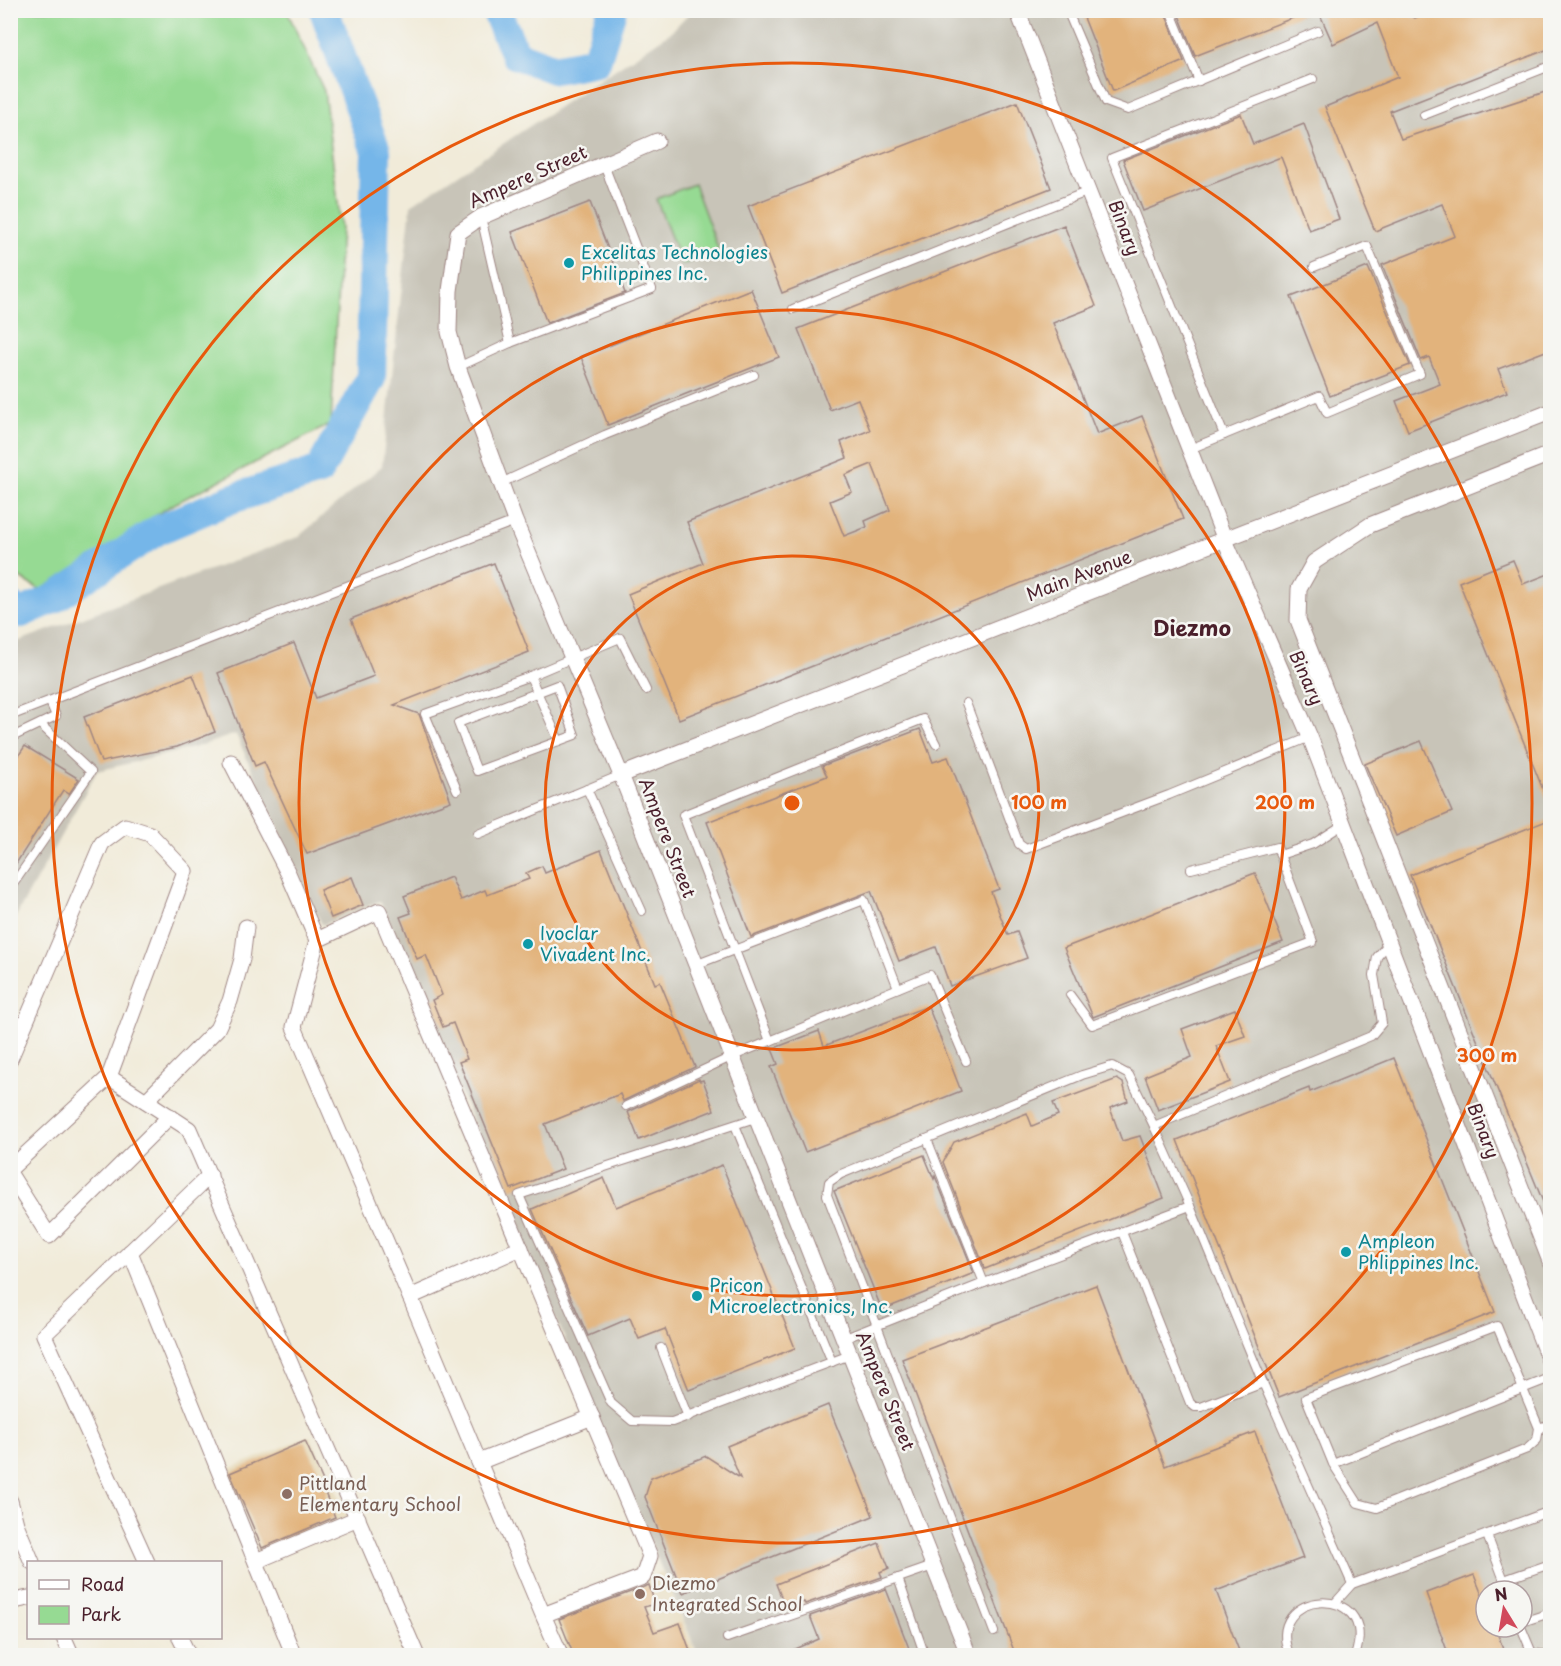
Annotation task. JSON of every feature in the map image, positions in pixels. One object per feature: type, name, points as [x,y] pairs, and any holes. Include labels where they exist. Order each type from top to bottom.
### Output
[{"type":"street","name":"Binary","points":[[1017,10],[1225,540],[1310,737],[1551,1364]]},
{"type":"street","name":"Ampere Street","points":[[657,141],[481,217],[458,233],[450,291],[449,332],[458,367],[515,521],[621,775],[969,1656]]},
{"type":"street","name":"Main Avenue","points":[[621,775],[1551,412]]},
{"type":"street","points":[[1551,454],[1370,525],[1360,531],[1314,562],[1299,589],[1298,620],[1551,1261]]},
{"type":"street","points":[[231,762],[288,873],[317,940],[294,1027],[561,1656]]},
{"type":"street","points":[[10,1059],[102,843],[125,826],[150,834],[185,871],[109,1077],[10,1169]]},
{"type":"street","points":[[317,940],[379,911],[650,1556],[643,1577],[543,1615]]},
{"type":"street","points":[[146,1101],[217,1029],[230,1001],[242,959],[246,927]]},
{"type":"street","points":[[109,1077],[189,1129],[417,1656]]},
{"type":"street","points":[[10,1174],[49,1236],[170,1116]]},
{"type":"street","points":[[146,1561],[44,1335],[210,1175]]},
{"type":"street","points":[[410,1296],[521,1248]]},
{"type":"street","points":[[130,1251],[294,1656]]},
{"type":"street","points":[[479,1462],[592,1417]]},
{"type":"street","points":[[10,1501],[13,1524],[31,1561]]},
{"type":"street","points":[[256,1561],[358,1518]]},
{"type":"street","points":[[10,1602],[27,1598]]},
{"type":"street","points":[[64,1639],[72,1656]]},
{"type":"street","points":[[180,1639],[189,1656]]},
{"type":"lane","points":[[1067,10],[1106,102],[1128,110],[1318,31]]},
{"type":"lane","points":[[1170,10],[1199,81]]},
{"type":"lane","points":[[1424,115],[1551,66]]},
{"type":"lane","points":[[1224,435],[1112,158],[1313,79]]},
{"type":"lane","points":[[458,367],[510,343],[652,289],[604,165]]},
{"type":"lane","points":[[793,309],[1089,191]]},
{"type":"lane","points":[[481,217],[510,343]]},
{"type":"lane","points":[[1190,449],[1319,396],[1327,413],[1420,374],[1367,246],[1314,267]]},
{"type":"lane","points":[[501,483],[605,435],[754,375]]},
{"type":"lane","points":[[10,716],[515,521]]},
{"type":"lane","points":[[457,790],[425,714],[530,676],[620,638],[646,690]]},
{"type":"lane","points":[[530,676],[559,741]]},
{"type":"lane","points":[[557,685],[575,735],[477,771],[458,723],[538,692],[557,685]]},
{"type":"lane","points":[[10,738],[56,716],[50,702]]},
{"type":"lane","points":[[966,703],[1019,844],[1026,849],[1169,795],[1310,737]]},
{"type":"lane","points":[[770,1041],[683,815],[923,718],[936,744]]},
{"type":"lane","points":[[10,881],[14,883],[91,772],[40,724]]},
{"type":"lane","points":[[478,834],[621,775]]},
{"type":"lane","points":[[587,789],[642,911]]},
{"type":"lane","points":[[1280,855],[1313,844],[1344,824]]},
{"type":"lane","points":[[1070,995],[1092,1025],[1313,942],[1277,847],[1191,869]]},
{"type":"lane","points":[[695,965],[864,900],[898,988]]},
{"type":"lane","points":[[1154,1126],[1371,1036],[1382,1023],[1374,975],[1377,957],[1389,942]]},
{"type":"lane","points":[[626,1106],[731,1057],[930,975],[966,1061]]},
{"type":"lane","points":[[994,1632],[827,1195],[829,1182],[841,1174],[927,1138],[1082,1075],[1112,1066],[1129,1075],[1154,1126],[1190,1206],[1263,1383],[1352,1584]]},
{"type":"lane","points":[[755,1118],[519,1195],[611,1403],[632,1421],[672,1422],[850,1355]]},
{"type":"lane","points":[[735,1125],[832,1362]]},
{"type":"lane","points":[[927,1138],[984,1283]]},
{"type":"lane","points":[[843,1339],[984,1283],[1190,1206]]},
{"type":"lane","points":[[1122,1232],[1190,1403],[1195,1407],[1201,1407],[1263,1383]]},
{"type":"lane","points":[[1497,1326],[1539,1428],[1537,1440],[1527,1449],[1377,1508],[1358,1503],[1333,1464],[1306,1398],[1497,1326]]},
{"type":"lane","points":[[660,1348],[688,1417]]},
{"type":"lane","points":[[1333,1464],[1551,1378]]},
{"type":"lane","points":[[1539,1428],[1551,1424]]},
{"type":"lane","points":[[1335,1603],[1352,1584],[1551,1511]]},
{"type":"lane","points":[[1487,1535],[1504,1579]]},
{"type":"lane","points":[[1507,1579],[1551,1564]]},
{"type":"lane","points":[[728,1638],[933,1566]]},
{"type":"lane","points":[[898,1578],[925,1656]]},
{"type":"lane","points":[[1290,1656],[1285,1636],[1287,1625],[1302,1607],[1323,1601],[1335,1603],[1346,1609],[1354,1619],[1359,1631],[1359,1644],[1355,1656]]},
{"type":"lane","points":[[1534,1618],[1551,1613]]},
{"type":"lane","points":[[1525,1639],[1531,1654],[1551,1655]]},
{"type":"shaded area","points":[[691,11],[1550,11],[1550,1655],[698,1655],[380,901],[322,925],[236,734],[196,747],[97,771],[11,925],[11,644],[298,537],[382,466],[411,205],[670,33]]},
{"type":"shaded area","name":"Pittland Elementary School","points":[[310,1436],[349,1517],[259,1555],[227,1470]]},
{"type":"shaded area","name":"Diezmo Integrated School","points":[[662,1572],[697,1655],[571,1655],[554,1617]]},
{"type":"green space","points":[[11,10],[287,11],[324,91],[341,227],[331,424],[172,505],[41,590],[11,573]]},
{"type":"green space","points":[[694,184],[719,251],[682,265],[656,199]]},
{"type":"building","points":[[1081,10],[1164,10],[1184,61],[1113,91]]},
{"type":"building","points":[[1177,10],[1307,10],[1308,12],[1195,56]]},
{"type":"building","points":[[1318,10],[1410,10],[1411,16],[1415,18],[1420,16],[1424,10],[1551,10],[1551,48],[1390,111],[1401,139],[1551,90],[1551,349],[1498,369],[1507,392],[1408,431],[1396,401],[1440,384],[1429,357],[1421,360],[1382,265],[1455,236],[1442,204],[1375,231],[1325,107],[1398,77],[1377,23],[1333,44]]},
{"type":"building","points":[[1017,102],[1051,188],[782,293],[748,206]]},
{"type":"building","points":[[1241,114],[1253,144],[1304,124],[1339,219],[1309,230],[1281,157],[1143,211],[1123,160]]},
{"type":"building","name":"Excelitas Technologies Philippines Inc.","points":[[590,202],[625,293],[547,323],[512,232]]},
{"type":"building","points":[[1064,225],[1096,306],[1053,323],[1097,434],[1142,416],[1183,519],[679,719],[628,594],[703,563],[687,522],[847,458],[841,442],[870,430],[858,399],[830,410],[798,329]],"holes":[[[872,464],[890,510],[865,521],[867,527],[844,536],[830,501],[852,492],[845,475]]]},
{"type":"building","points":[[1368,267],[1410,365],[1330,396],[1291,297]]},
{"type":"building","points":[[751,289],[779,357],[608,425],[581,357]]},
{"type":"building","points":[[1513,560],[1523,584],[1551,573],[1550,807],[1459,582]]},
{"type":"building","points":[[494,563],[529,652],[394,705],[419,714],[451,801],[307,854],[264,762],[255,766],[218,673],[294,643],[316,698],[374,676],[351,619]]},
{"type":"building","points":[[193,675],[215,732],[177,747],[101,762],[84,717]]},
{"type":"building","points":[[920,729],[933,762],[948,757],[999,889],[991,892],[1008,935],[1017,932],[1027,958],[950,986],[936,947],[899,961],[871,891],[751,937],[707,822],[827,776],[822,766]]},
{"type":"building","points":[[1421,741],[1452,812],[1396,836],[1365,764]]},
{"type":"building","points":[[25,746],[79,779],[69,794],[63,790],[10,873],[10,768]]},
{"type":"building","points":[[1551,819],[1551,1219],[1550,1219],[1410,875]]},
{"type":"building","points":[[601,850],[655,984],[660,982],[695,1067],[623,1101],[620,1094],[545,1124],[563,1169],[511,1189],[459,1062],[467,1059],[453,1023],[443,1027],[432,1000],[442,995],[426,955],[417,959],[400,917],[411,913],[404,896],[451,877],[461,900],[485,890],[487,895],[529,879],[526,873],[542,866],[545,873]]},
{"type":"building","points":[[1255,873],[1283,942],[1093,1017],[1064,948]]},
{"type":"building","points":[[352,877],[363,905],[331,918],[320,890]]},
{"type":"building","points":[[928,1006],[961,1091],[805,1152],[771,1067],[778,1064],[772,1049],[819,1031],[824,1046]]},
{"type":"building","points":[[1235,1009],[1245,1036],[1216,1046],[1230,1082],[1158,1110],[1145,1076],[1192,1057],[1182,1029]]},
{"type":"building","name":"Ampleon Phlippines Inc.","points":[[1394,1058],[1495,1312],[1279,1397],[1177,1140],[1309,1088],[1310,1092]]},
{"type":"building","points":[[699,1079],[703,1080],[714,1110],[639,1140],[628,1112]]},
{"type":"building","points":[[1117,1079],[1123,1083],[1128,1101],[1110,1108],[1122,1141],[1140,1136],[1164,1198],[985,1269],[943,1162],[954,1142],[1027,1113],[1032,1126],[1058,1115],[1053,1103]]},
{"type":"building","points":[[924,1155],[934,1179],[935,1176],[974,1273],[882,1310],[834,1191]]},
{"type":"building","name":"Pricon Microelectronics, Inc.","points":[[722,1165],[795,1348],[689,1390],[665,1329],[639,1339],[630,1318],[588,1336],[532,1209],[604,1178],[616,1207]]},
{"type":"building","points":[[1096,1285],[1165,1466],[1255,1432],[1303,1558],[1216,1591],[1241,1656],[1016,1656],[902,1359]]},
{"type":"building","points":[[828,1405],[873,1516],[683,1593],[645,1497],[651,1478],[706,1456],[740,1478],[727,1446]]},
{"type":"building","name":"Pittland Elementary School","points":[[305,1441],[328,1492],[325,1493],[335,1517],[262,1548],[230,1473]]},
{"type":"building","points":[[879,1543],[889,1568],[880,1572],[882,1577],[786,1609],[776,1584]]},
{"type":"building","points":[[1474,1575],[1474,1639],[1500,1639],[1504,1651],[1498,1656],[1449,1656],[1426,1593]]},
{"type":"building","name":"Diezmo Integrated School","points":[[649,1585],[655,1604],[644,1607],[654,1632],[680,1623],[692,1656],[574,1656],[559,1619]]},
{"type":"building","points":[[886,1589],[912,1656],[779,1656],[819,1639],[810,1616]]},
{"type":"waterway","points":[[10,606],[21,613],[53,599],[158,530],[231,499],[319,471],[371,378],[376,151],[324,10]]},
{"type":"waterway","points":[[496,10],[515,54],[554,69],[596,61],[612,10]]},
{"type":"place","name":"Excelitas Technologies Philippines Inc.","points":[[569,263]]},
{"type":"place","name":"Ivoclar Vivadent Inc.","points":[[528,944]]},
{"type":"place","name":"Ampleon Phlippines Inc.","points":[[1346,1252]]},
{"type":"place","name":"Pricon Microelectronics, Inc.","points":[[697,1296]]},
{"type":"place","name":"Pittland Elementary School","points":[[287,1494]]},
{"type":"place","name":"Diezmo Integrated School","points":[[640,1594]]},
{"type":"district","name":"Diezmo","points":[[1192,629]]}]
